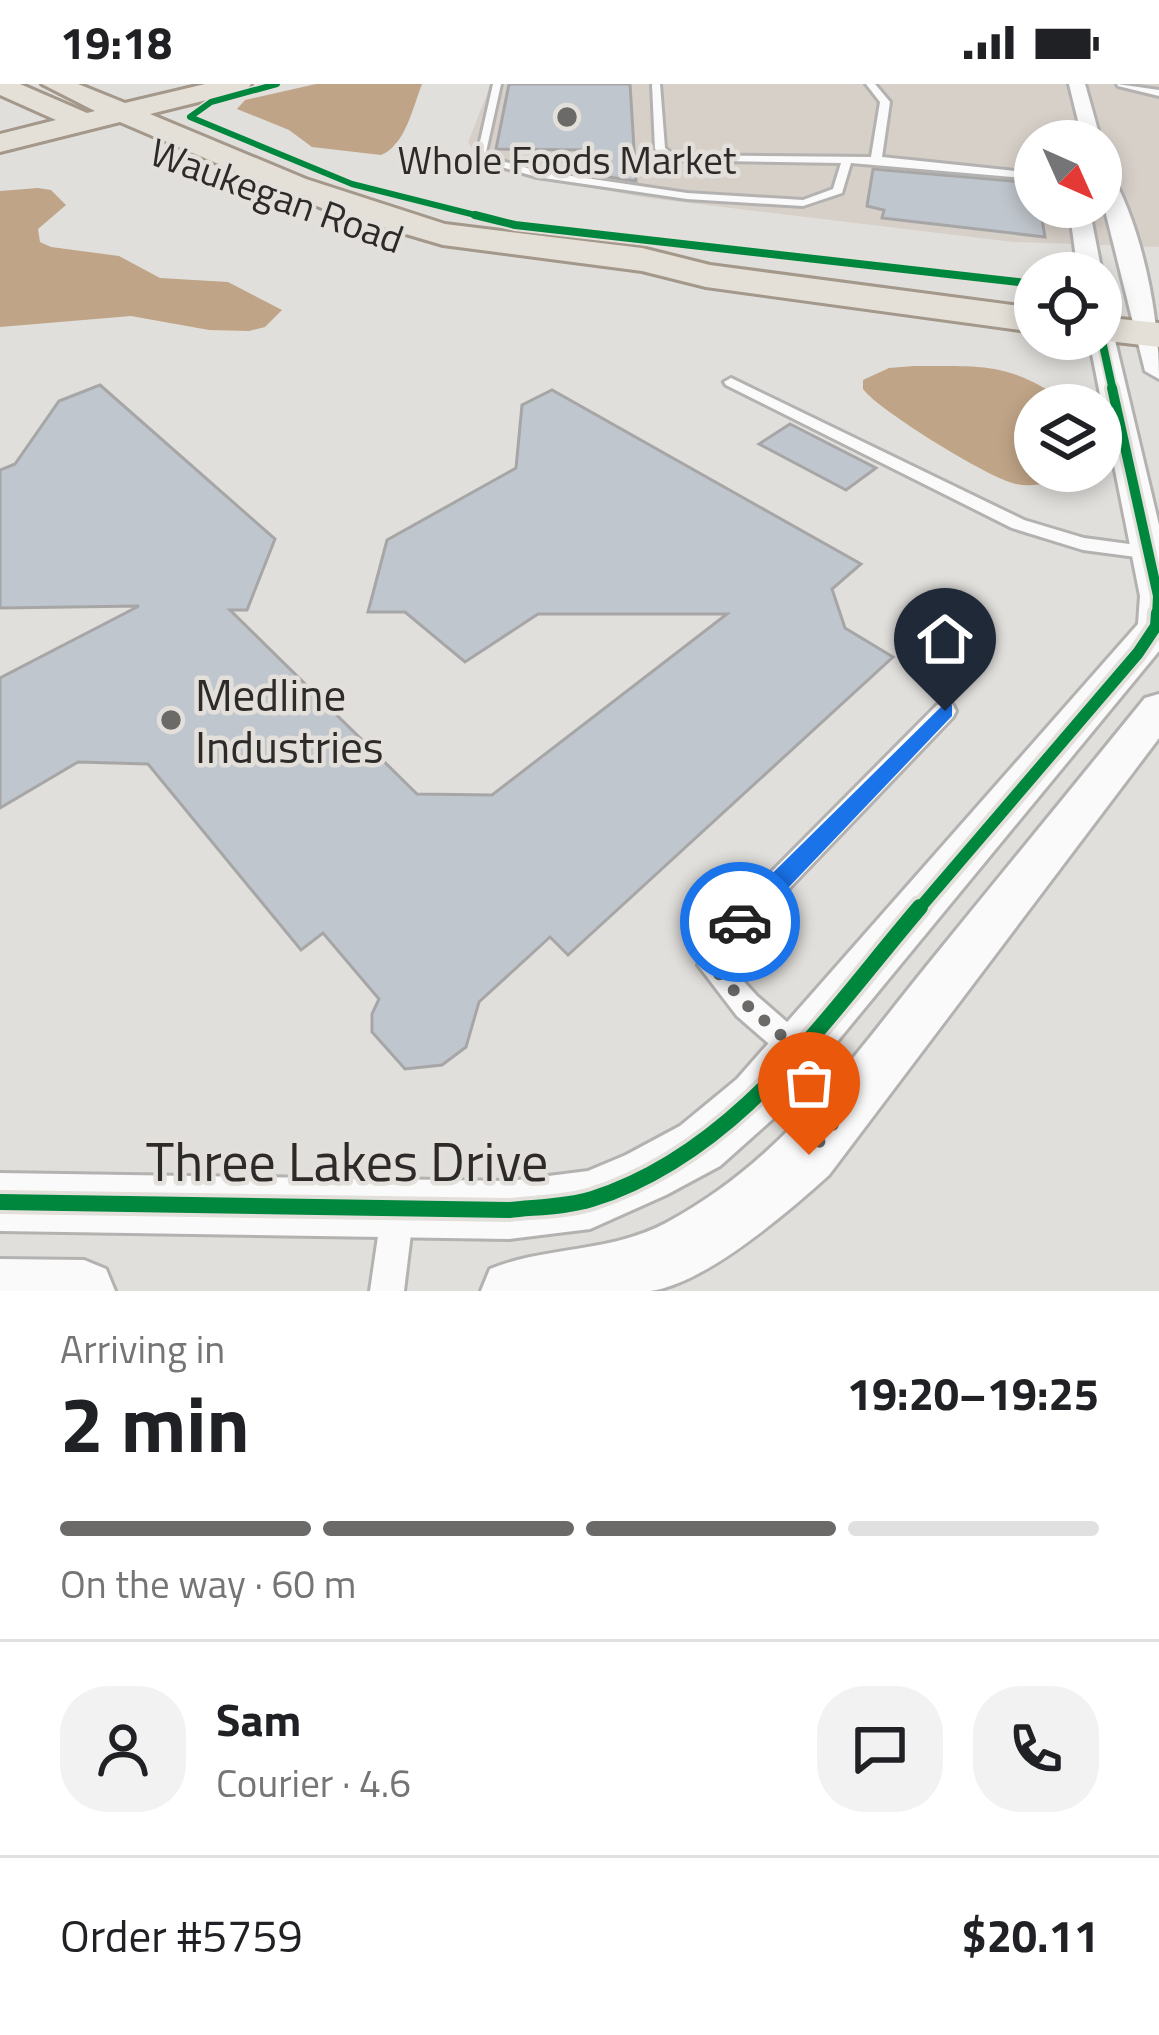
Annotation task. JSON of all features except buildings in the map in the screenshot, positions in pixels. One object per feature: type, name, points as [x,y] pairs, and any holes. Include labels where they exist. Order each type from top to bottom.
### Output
[{"type":"main road","name":"Waukegan Road","points":[[55,84],[95,113]]},
{"type":"main road","points":[[0,143],[191,84]]},
{"type":"main road","points":[[0,130],[238,84]]},
{"type":"main road","name":"Waukegan Road","points":[[0,85],[95,113],[360,232],[466,257],[657,282],[706,276],[1014,317]]},
{"type":"main road","points":[[1122,338],[1156,347]]},
{"type":"street","points":[[1077,84],[1086,120]]},
{"type":"street","points":[[1118,228],[1156,347]]},
{"type":"street","name":"Three Lakes Drive","points":[[0,1202],[509,1210],[590,1200],[700,1146],[756,1098],[1138,653],[1156,626],[1154,553],[1107,360]]},
{"type":"street","points":[[512,1291],[597,1279],[710,1233],[759,1200],[809,1155],[1159,709]]},
{"type":"street","points":[[0,1289],[84,1291]]},
{"type":"lane","points":[[497,84],[481,153],[518,169],[680,194],[806,203],[838,191],[847,159]]},
{"type":"lane","points":[[656,84],[660,148],[665,156],[876,160],[1014,174]]},
{"type":"lane","points":[[870,84],[885,102],[876,160]]},
{"type":"lane","points":[[1121,84],[1159,93]]},
{"type":"lane","points":[[730,382],[1018,524],[1083,544],[1154,553]]},
{"type":"lane","points":[[853,1099],[711,965],[723,940],[945,711]]},
{"type":"lane","points":[[387,1291],[398,1208]]},
{"type":"shaded area","points":[[316,84],[422,84],[402,135],[381,155],[312,147],[289,130],[237,109],[245,100]]},
{"type":"shaded area","points":[[491,84],[1159,84],[1159,247],[1013,242],[648,198],[484,168],[468,142]]},
{"type":"shaded area","points":[[51,190],[66,205],[38,229],[40,242],[119,256],[160,278],[228,282],[282,310],[265,327],[249,331],[209,330],[131,316],[0,327],[0,191]]},
{"type":"shaded area","points":[[889,368],[997,369],[1035,384],[1014,384],[1014,483],[960,457],[873,399],[863,389],[863,380]]},
{"type":"cycle path","points":[[277,84],[211,102],[190,117],[352,184],[515,225],[1014,282]]},
{"type":"cycle path","points":[[0,1202],[509,1210],[590,1200],[700,1146],[756,1098],[1138,653],[1156,626],[1158,596],[1106,360]]},
{"type":"way so far","points":[[740,922],[723,940],[711,965],[748,1006],[853,1099],[809,1155]]},
{"type":"place","name":"Whole Foods Market","points":[[567,117]]},
{"type":"place","name":"Medline Industries","points":[[171,720]]},
{"type":"route","points":[[740,922],[945,711]]}]
